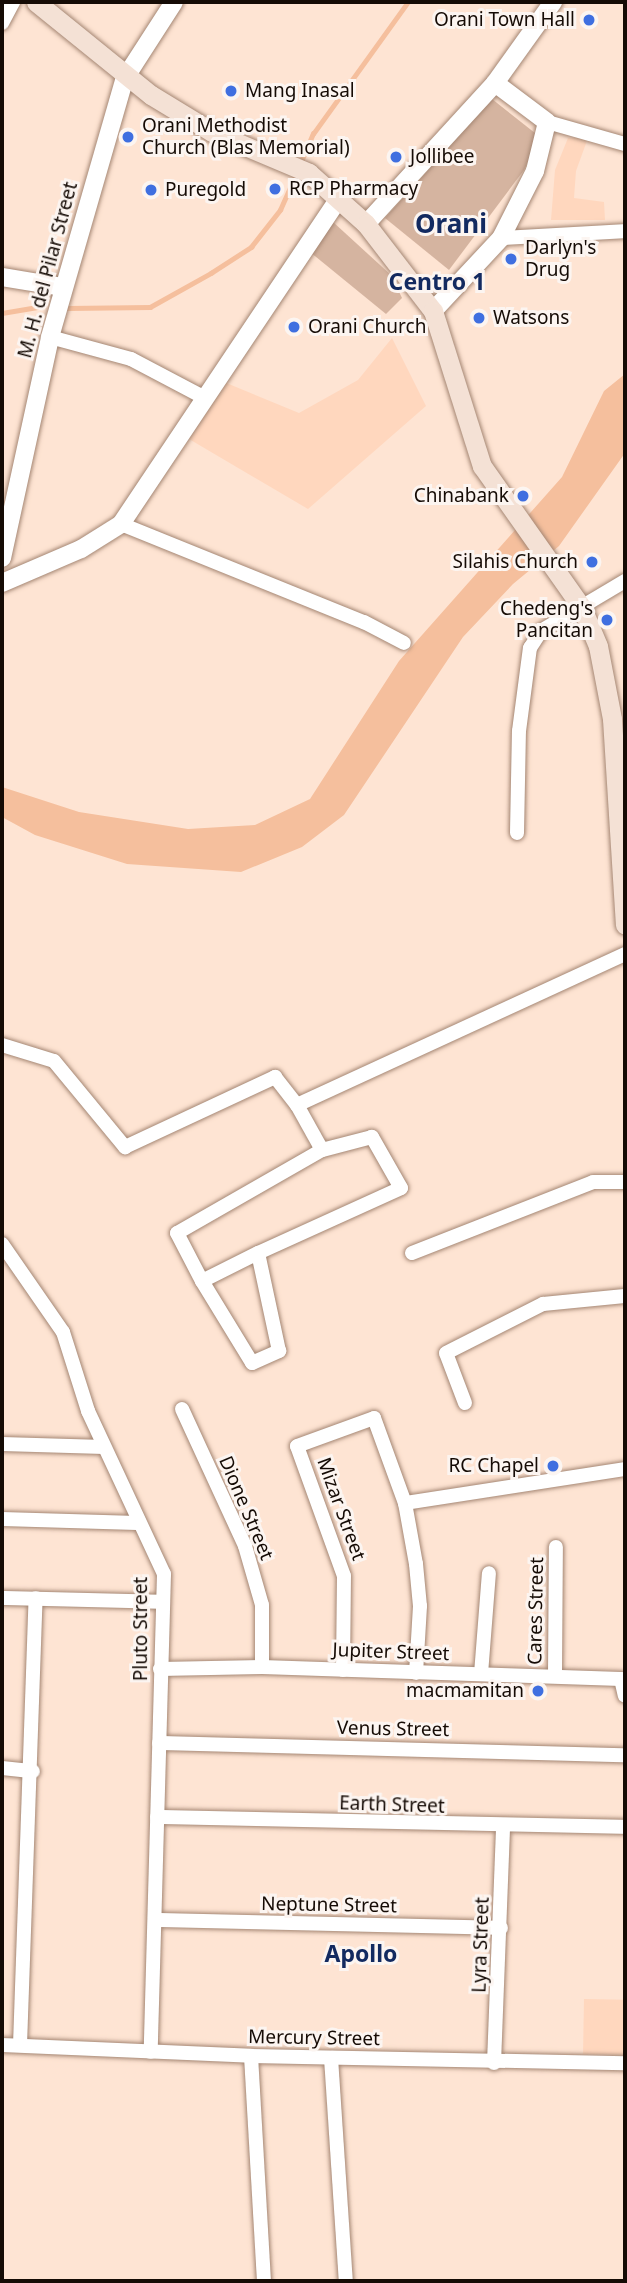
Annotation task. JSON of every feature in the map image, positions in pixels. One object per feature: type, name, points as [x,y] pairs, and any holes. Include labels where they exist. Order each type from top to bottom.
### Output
[{"type":"main road","points":[[36,2],[125,78],[212,132],[302,169],[340,197],[366,224],[433,312],[482,466],[582,608],[598,646],[619,718],[625,925]]},
{"type":"street","points":[[2,23],[13,2]]},
{"type":"street","name":"M. H. del Pilar Street","points":[[2,558],[63,286],[125,78],[174,2]]},
{"type":"street","points":[[366,224],[495,83],[553,2]]},
{"type":"street","points":[[495,83],[547,122],[625,144]]},
{"type":"street","points":[[433,312],[501,238],[535,171],[547,122]]},
{"type":"street","points":[[2,583],[81,549],[121,524],[203,397],[340,197]]},
{"type":"street","points":[[501,238],[625,230]]},
{"type":"street","points":[[2,277],[63,286]]},
{"type":"street","points":[[50,337],[131,359],[203,397]]},
{"type":"street","points":[[121,524],[364,622],[404,643]]},
{"type":"street","points":[[517,833],[519,731],[530,648],[541,631],[625,581]]},
{"type":"street","points":[[297,1105],[625,954]]},
{"type":"street","points":[[2,1045],[54,1060],[124,1147],[275,1077],[297,1105],[322,1150]]},
{"type":"street","points":[[202,1280],[258,1253],[401,1188],[372,1137],[322,1150],[177,1233],[202,1280],[252,1363],[279,1351],[258,1253]]},
{"type":"street","points":[[412,1253],[593,1182],[625,1182]]},
{"type":"street","name":"Pluto Street","points":[[2,1244],[63,1332],[104,1447],[137,1523],[164,1574],[151,2052]]},
{"type":"street","points":[[466,1403],[446,1353],[543,1304],[625,1296]]},
{"type":"street","name":"Dione Street","points":[[182,1409],[245,1546],[262,1605],[262,1667]]},
{"type":"street","name":"Mizar Street","points":[[343,1670],[344,1576],[297,1446],[374,1418],[405,1503]]},
{"type":"street","points":[[2,1444],[104,1447]]},
{"type":"street","points":[[416,1673],[419,1606],[405,1503],[625,1469]]},
{"type":"street","points":[[2,1519],[137,1523]]},
{"type":"street","name":"Cares Street","points":[[555,1675],[556,1546]]},
{"type":"street","points":[[481,1674],[489,1573]]},
{"type":"street","points":[[2,1598],[163,1602]]},
{"type":"street","points":[[20,2045],[33,1771],[36,1598]]},
{"type":"street","name":"Jupiter Street","points":[[160,1669],[262,1667],[555,1675],[621,1679],[625,1696]]},
{"type":"street","name":"Venus Street","points":[[159,1743],[625,1755]]},
{"type":"street","points":[[2,1769],[33,1771]]},
{"type":"street","name":"Earth Street","points":[[157,1817],[503,1828],[625,1827]]},
{"type":"street","name":"Lyra Street","points":[[494,2063],[502,1928],[503,1828]]},
{"type":"street","name":"Neptune Street","points":[[156,1920],[502,1928]]},
{"type":"street","name":"Mercury Street","points":[[2,2045],[251,2056],[494,2063],[625,2063]]},
{"type":"street","points":[[251,2056],[264,2281]]},
{"type":"street","points":[[331,2058],[346,2281]]},
{"type":"shaded area","points":[[492,99],[540,137],[524,170],[449,270],[385,218]]},
{"type":"shaded area","points":[[568,138],[588,138],[576,171],[574,198],[604,202],[605,220],[551,220],[555,170]]},
{"type":"shaded area","points":[[333,222],[391,275],[402,298],[386,314],[310,252]]},
{"type":"shaded area","points":[[392,338],[426,406],[308,509],[189,439],[224,382],[299,413],[358,380]]},
{"type":"shaded area","points":[[625,374],[625,453],[559,546],[513,584],[463,637],[344,815],[302,847],[241,872],[127,864],[35,835],[2,817],[2,787],[79,812],[188,829],[255,825],[310,799],[399,661],[562,477],[604,391]]},
{"type":"shaded area","points":[[584,1999],[625,2000],[624,2055],[583,2054]]},
{"type":"waterway","points":[[300,164],[313,134],[408,2]]},
{"type":"waterway","points":[[68,308],[150,307],[211,273],[251,247],[280,210],[297,172]]},
{"type":"waterway","points":[[2,313],[44,306]]},
{"type":"place","name":"Orani Town Hall","points":[[589,20]]},
{"type":"place","name":"Mang Inasal","points":[[231,91]]},
{"type":"place","name":"Orani Methodist Church (Blas Memorial)","points":[[128,137]]},
{"type":"place","name":"Jollibee","points":[[396,157]]},
{"type":"place","name":"RCP Pharmacy","points":[[275,189]]},
{"type":"place","name":"Puregold","points":[[151,190]]},
{"type":"place","name":"Darlyn's Drug","points":[[511,259]]},
{"type":"place","name":"Watsons","points":[[479,318]]},
{"type":"place","name":"Orani Church","points":[[294,327]]},
{"type":"place","name":"Chinabank","points":[[523,496]]},
{"type":"place","name":"Silahis Church","points":[[592,562]]},
{"type":"place","name":"Chedeng's Pancitan","points":[[607,620]]},
{"type":"place","name":"RC Chapel","points":[[553,1466]]},
{"type":"place","name":"macmamitan","points":[[538,1691]]},
{"type":"district","name":"Orani","points":[[451,224]]},
{"type":"district","name":"Centro 1","points":[[437,281]]},
{"type":"district","name":"Apollo","points":[[361,1953]]}]
